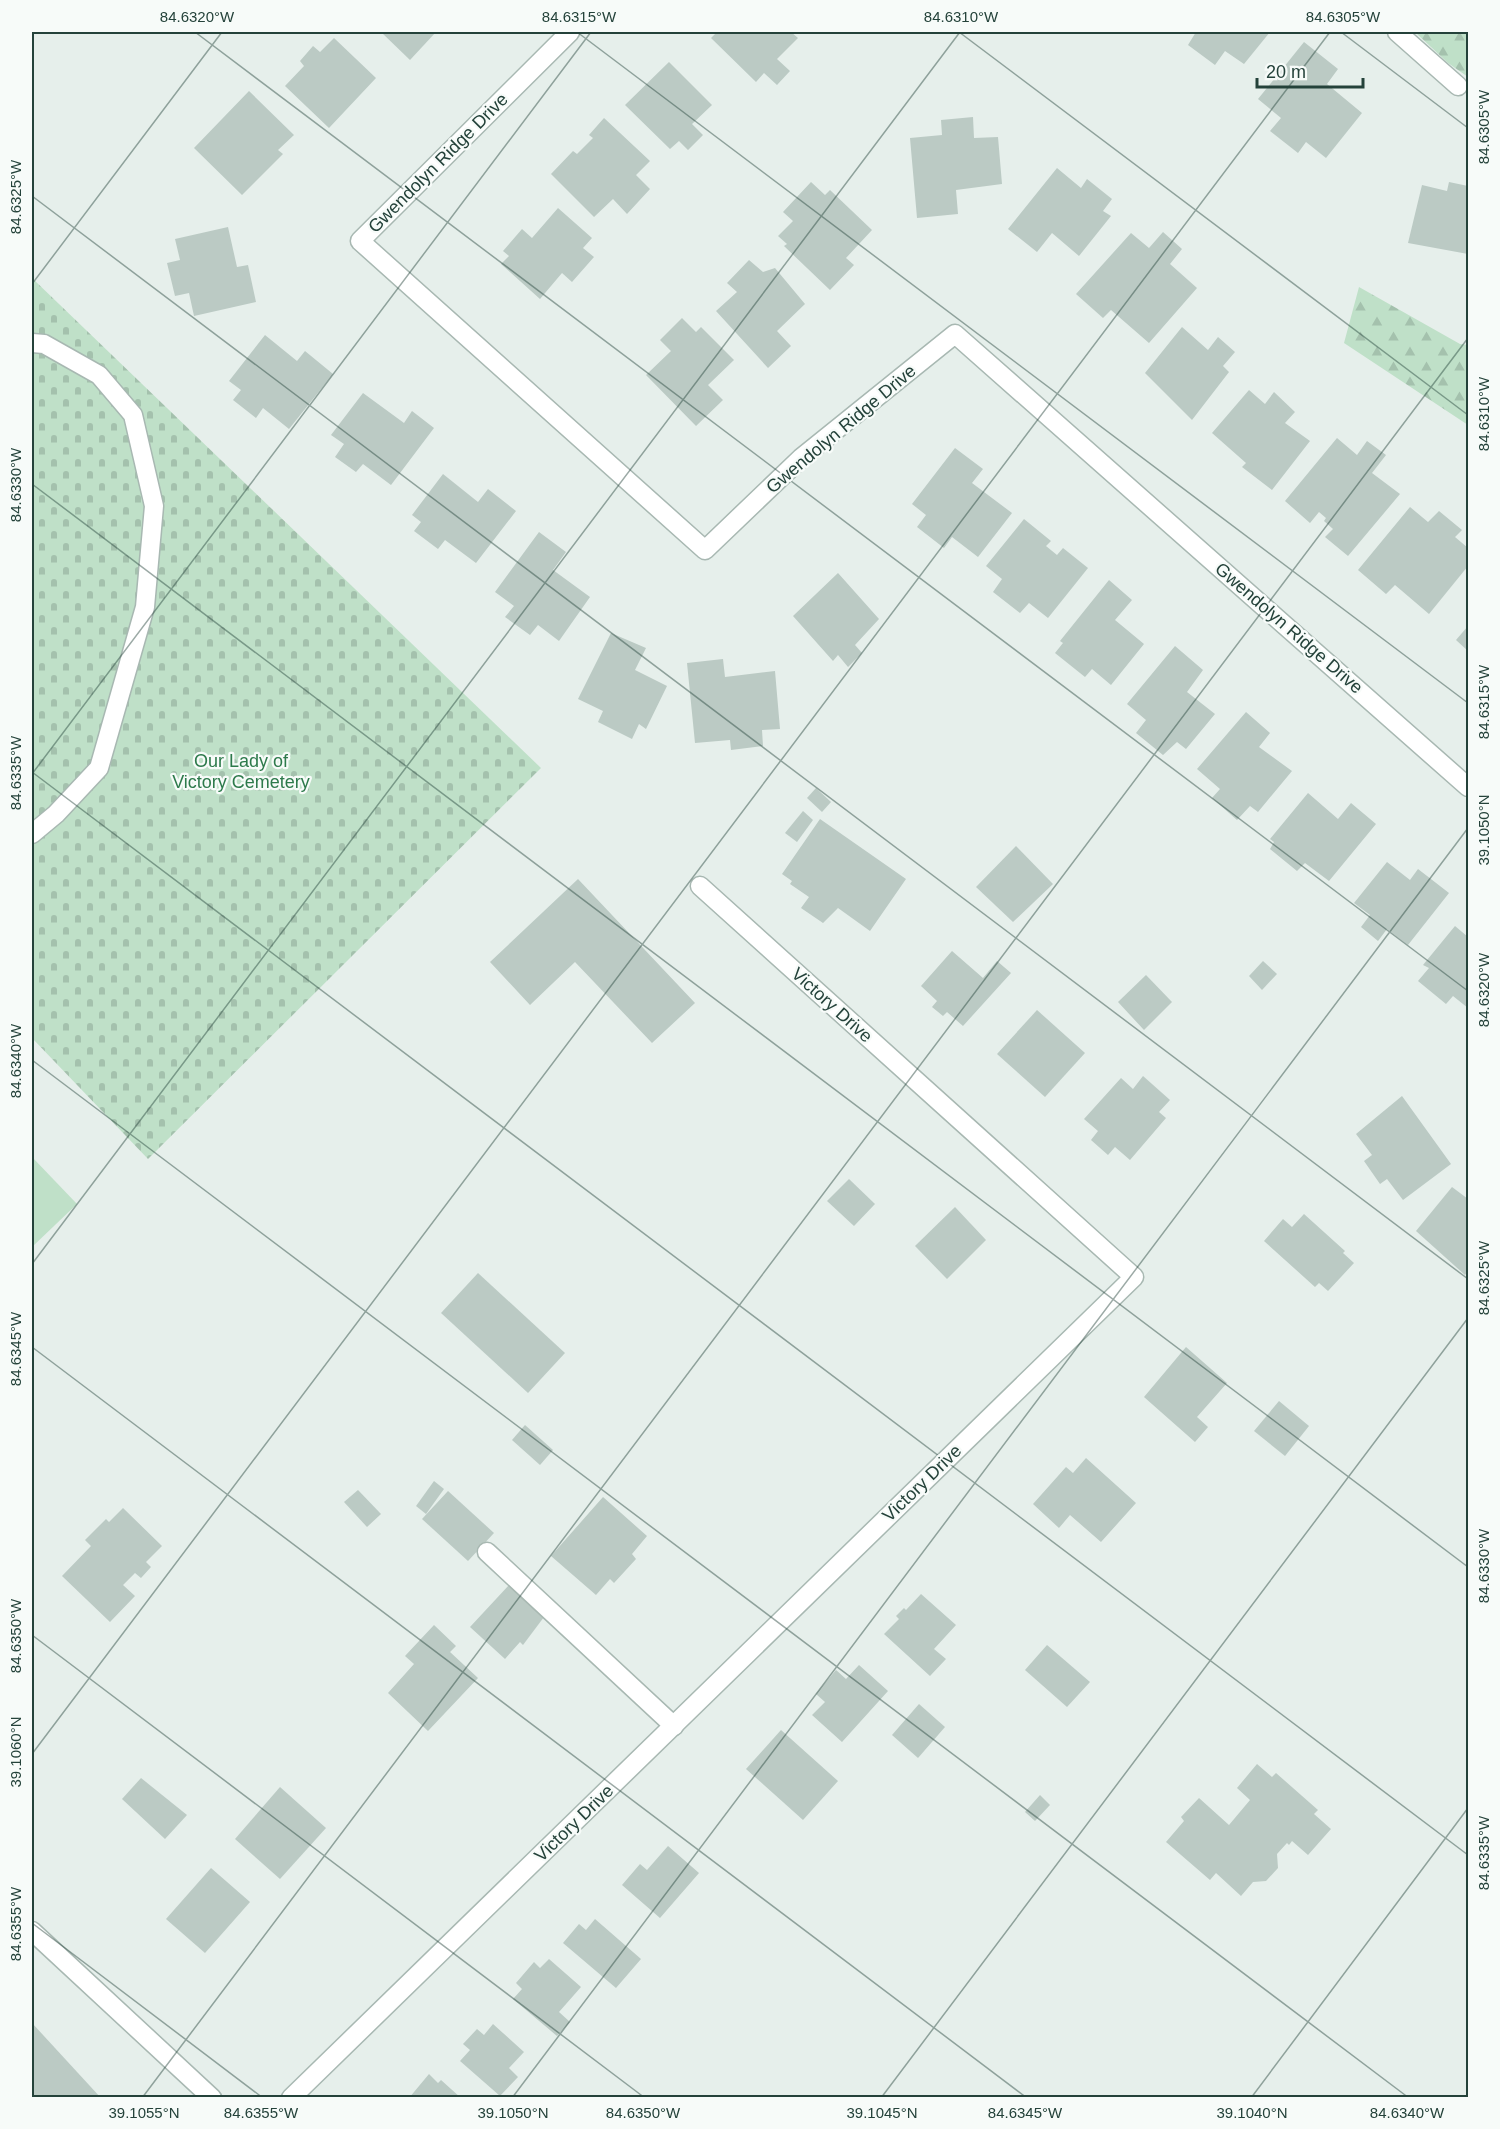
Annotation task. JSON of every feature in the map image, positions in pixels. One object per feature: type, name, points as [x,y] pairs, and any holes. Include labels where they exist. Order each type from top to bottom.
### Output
[{"type":"street","name":"Gwendolyn Ridge Drive","points":[[570,32],[360,241],[705,550],[801,458],[955,334],[1468,787]]},
{"type":"street","points":[[1397,32],[1458,86]]},
{"type":"street","points":[[32,344],[44,344],[99,375],[133,415],[154,506],[145,607],[99,768],[56,814],[32,834]]},
{"type":"street","name":"Victory Drive","points":[[291,2097],[1134,1277],[700,886]]},
{"type":"street","points":[[487,1552],[674,1726]]},
{"type":"street","points":[[32,1931],[212,2097]]},
{"type":"green space","points":[[1415,32],[1468,32],[1468,77],[1448,63]]},
{"type":"green space","name":"Our Lady of Victory Cemetery","points":[[32,278],[541,768],[148,1159],[32,1038]]},
{"type":"green space","points":[[1359,287],[1460,344],[1468,345],[1468,425],[1344,343]]},
{"type":"green space","points":[[32,1157],[77,1204],[32,1247]]},
{"type":"building","points":[[381,32],[436,32],[410,60]]},
{"type":"building","points":[[717,32],[791,32],[798,38],[777,59],[790,71],[777,85],[764,73],[756,82],[711,38]]},
{"type":"building","points":[[1196,32],[1270,32],[1244,64],[1225,51],[1215,65],[1188,45]]},
{"type":"building","points":[[334,38],[376,78],[329,128],[285,86],[304,66],[300,61],[313,46],[320,52]]},
{"type":"building","points":[[1304,42],[1338,69],[1327,84],[1362,113],[1326,158],[1306,142],[1298,153],[1270,131],[1281,118],[1258,99]]},
{"type":"building","points":[[669,62],[712,105],[692,124],[703,135],[688,150],[679,141],[670,149],[625,105]]},
{"type":"building","points":[[249,91],[294,135],[278,150],[283,154],[242,195],[194,148]]},
{"type":"building","points":[[973,117],[974,138],[998,137],[1002,184],[956,190],[958,214],[917,218],[910,138],[942,135],[941,120]]},
{"type":"building","points":[[604,118],[650,161],[636,175],[650,189],[627,214],[613,199],[594,217],[551,174],[573,151],[577,154],[593,138],[589,135]]},
{"type":"building","points":[[1057,168],[1081,188],[1087,179],[1112,199],[1103,211],[1111,216],[1079,256],[1052,233],[1037,252],[1008,229]]},
{"type":"building","points":[[811,182],[825,195],[830,190],[872,230],[846,258],[854,265],[830,290],[784,246],[787,244],[778,236],[793,221],[783,212]]},
{"type":"building","points":[[1449,182],[1468,186],[1468,254],[1408,243],[1422,185],[1447,191]]},
{"type":"building","points":[[558,208],[592,238],[583,248],[594,257],[572,282],[562,273],[540,299],[501,264],[509,256],[503,251],[522,229],[532,238]]},
{"type":"building","points":[[228,227],[237,267],[248,265],[256,302],[194,316],[189,293],[175,296],[167,263],[180,260],[175,239]]},
{"type":"building","points":[[1163,232],[1182,249],[1170,264],[1197,288],[1149,343],[1111,310],[1103,318],[1076,294],[1131,233],[1149,248]]},
{"type":"building","points":[[749,260],[763,272],[775,268],[805,304],[777,331],[791,346],[768,368],[716,311],[737,292],[727,283]]},
{"type":"building","points":[[682,318],[696,332],[701,327],[734,360],[708,385],[723,400],[696,426],[646,375],[671,351],[660,340]]},
{"type":"building","points":[[1182,327],[1208,350],[1218,337],[1235,352],[1223,366],[1229,372],[1192,420],[1145,373]]},
{"type":"building","points":[[265,335],[297,361],[305,351],[333,374],[289,429],[263,408],[256,418],[233,400],[241,390],[229,381]]},
{"type":"building","points":[[1249,390],[1265,404],[1274,392],[1295,412],[1285,423],[1310,441],[1272,490],[1242,467],[1246,463],[1212,433]]},
{"type":"building","points":[[363,393],[404,423],[412,411],[434,428],[391,485],[363,464],[356,472],[335,457],[344,444],[331,435]]},
{"type":"building","points":[[1337,438],[1357,455],[1367,441],[1386,455],[1372,473],[1400,494],[1348,556],[1325,537],[1333,529],[1324,521],[1326,518],[1319,512],[1310,523],[1285,501]]},
{"type":"building","points":[[955,448],[983,469],[972,483],[1012,513],[978,557],[952,537],[944,548],[917,527],[926,515],[912,504]]},
{"type":"building","points":[[443,474],[478,502],[488,489],[516,511],[476,563],[445,540],[438,549],[414,531],[421,522],[412,515]]},
{"type":"building","points":[[1410,507],[1428,522],[1439,511],[1462,530],[1455,537],[1468,548],[1468,566],[1429,614],[1395,585],[1386,594],[1358,570]]},
{"type":"building","points":[[1024,519],[1051,541],[1046,546],[1057,555],[1063,548],[1088,568],[1048,618],[1029,603],[1020,613],[993,592],[1002,579],[986,566]]},
{"type":"building","points":[[539,532],[566,552],[553,570],[590,597],[559,641],[538,625],[530,635],[505,617],[514,606],[495,592]]},
{"type":"building","points":[[838,573],[879,619],[855,645],[862,653],[848,667],[838,655],[833,661],[793,616]]},
{"type":"building","points":[[1109,580],[1132,600],[1115,620],[1144,644],[1111,685],[1092,669],[1085,677],[1055,653],[1063,643],[1060,641]]},
{"type":"building","points":[[1468,626],[1468,651],[1456,640]]},
{"type":"building","points":[[611,633],[646,648],[635,670],[667,686],[646,729],[639,724],[632,739],[598,722],[603,711],[578,699]]},
{"type":"building","points":[[1175,646],[1203,670],[1187,692],[1215,714],[1186,749],[1177,742],[1163,755],[1136,733],[1146,720],[1127,704]]},
{"type":"building","points":[[723,659],[725,677],[775,671],[780,729],[762,730],[763,746],[731,750],[730,740],[695,743],[687,663]]},
{"type":"building","points":[[1246,712],[1270,733],[1259,747],[1292,771],[1258,812],[1250,806],[1237,820],[1212,798],[1220,789],[1197,769]]},
{"type":"building","points":[[816,788],[831,802],[822,812],[807,798]]},
{"type":"building","points":[[1308,793],[1338,819],[1351,803],[1376,824],[1329,881],[1305,863],[1297,871],[1270,849],[1274,842],[1270,839]]},
{"type":"building","points":[[803,811],[813,820],[797,842],[785,833]]},
{"type":"building","points":[[820,819],[906,879],[870,931],[838,908],[823,923],[801,908],[809,897],[790,884],[792,881],[782,874]]},
{"type":"building","points":[[1016,846],[1053,884],[1013,922],[976,887]]},
{"type":"building","points":[[1387,862],[1410,880],[1418,869],[1449,893],[1408,945],[1387,929],[1378,941],[1361,927],[1370,915],[1354,903]]},
{"type":"building","points":[[578,879],[695,1003],[652,1043],[575,962],[530,1005],[490,962]]},
{"type":"building","points":[[1455,926],[1468,937],[1468,1008],[1453,996],[1446,1004],[1418,981],[1429,968],[1423,965]]},
{"type":"building","points":[[952,951],[983,978],[997,961],[1011,973],[963,1026],[947,1012],[943,1016],[932,1007],[937,1001],[921,986]]},
{"type":"building","points":[[1263,961],[1277,974],[1262,990],[1249,976]]},
{"type":"building","points":[[1146,975],[1172,1002],[1144,1030],[1118,1002]]},
{"type":"building","points":[[1037,1010],[1085,1053],[1045,1097],[997,1054]]},
{"type":"building","points":[[1143,1076],[1170,1100],[1159,1112],[1166,1118],[1130,1160],[1115,1147],[1108,1155],[1091,1140],[1098,1131],[1084,1119],[1121,1078],[1133,1089]]},
{"type":"building","points":[[1402,1096],[1451,1164],[1403,1200],[1387,1179],[1380,1184],[1364,1161],[1372,1155],[1356,1134]]},
{"type":"building","points":[[849,1179],[875,1204],[854,1226],[827,1201]]},
{"type":"building","points":[[1452,1187],[1468,1199],[1468,1271],[1465,1275],[1416,1231]]},
{"type":"building","points":[[955,1207],[986,1240],[947,1279],[915,1246]]},
{"type":"building","points":[[1304,1214],[1345,1251],[1343,1253],[1354,1263],[1328,1291],[1319,1283],[1315,1287],[1264,1241],[1283,1219],[1292,1227]]},
{"type":"building","points":[[478,1273],[565,1353],[528,1393],[441,1313]]},
{"type":"building","points":[[1186,1347],[1227,1383],[1197,1417],[1208,1427],[1195,1442],[1144,1397]]},
{"type":"building","points":[[1279,1401],[1309,1426],[1285,1456],[1254,1431]]},
{"type":"building","points":[[525,1425],[553,1450],[540,1465],[512,1440]]},
{"type":"building","points":[[1086,1458],[1136,1503],[1101,1542],[1070,1515],[1059,1528],[1033,1504],[1066,1467],[1073,1473]]},
{"type":"building","points":[[434,1481],[444,1489],[426,1514],[416,1506]]},
{"type":"building","points":[[358,1490],[381,1514],[367,1527],[344,1502]]},
{"type":"building","points":[[448,1491],[494,1533],[468,1561],[422,1519]]},
{"type":"building","points":[[603,1497],[647,1536],[632,1554],[636,1559],[614,1583],[610,1579],[596,1595],[551,1556]]},
{"type":"building","points":[[123,1508],[162,1546],[146,1562],[151,1567],[141,1578],[135,1573],[123,1585],[135,1596],[110,1622],[62,1576],[91,1546],[85,1540],[106,1519],[109,1522]]},
{"type":"building","points":[[509,1585],[544,1617],[523,1645],[520,1642],[505,1659],[470,1627]]},
{"type":"building","points":[[921,1594],[956,1625],[934,1649],[946,1659],[930,1676],[884,1634],[899,1619],[896,1616],[904,1608],[906,1610]]},
{"type":"building","points":[[434,1625],[456,1646],[450,1652],[478,1678],[428,1731],[388,1693],[414,1664],[405,1656]]},
{"type":"building","points":[[1047,1645],[1090,1682],[1067,1707],[1025,1670]]},
{"type":"building","points":[[859,1665],[888,1691],[842,1742],[812,1715],[825,1702],[816,1694],[836,1670],[846,1679]]},
{"type":"building","points":[[919,1704],[945,1727],[918,1758],[892,1735]]},
{"type":"building","points":[[781,1730],[838,1781],[803,1820],[746,1769]]},
{"type":"building","points":[[1257,1764],[1272,1777],[1276,1773],[1318,1810],[1314,1814],[1331,1829],[1308,1855],[1292,1841],[1289,1845],[1287,1843],[1277,1854],[1278,1868],[1266,1881],[1253,1882],[1241,1896],[1216,1873],[1210,1880],[1166,1842],[1184,1821],[1181,1817],[1199,1798],[1229,1825],[1250,1800],[1237,1788]]},
{"type":"building","points":[[141,1778],[187,1815],[165,1839],[122,1799]]},
{"type":"building","points":[[280,1787],[326,1828],[280,1879],[235,1839]]},
{"type":"building","points":[[1040,1795],[1050,1805],[1035,1821],[1025,1812]]},
{"type":"building","points":[[668,1846],[699,1873],[660,1918],[622,1885],[640,1864],[647,1870]]},
{"type":"building","points":[[211,1868],[250,1902],[205,1953],[166,1919]]},
{"type":"building","points":[[595,1919],[641,1959],[616,1988],[563,1943],[579,1924],[586,1930]]},
{"type":"building","points":[[549,1959],[581,1987],[559,2012],[570,2022],[557,2036],[513,1999],[522,1989],[516,1983],[534,1962],[540,1968]]},
{"type":"building","points":[[32,2023],[101,2098],[32,2098]]},
{"type":"building","points":[[493,2024],[524,2052],[509,2068],[518,2077],[500,2096],[460,2061],[470,2050],[463,2044],[477,2029],[484,2035]]},
{"type":"building","points":[[429,2074],[438,2083],[441,2080],[461,2098],[409,2098]]}]
